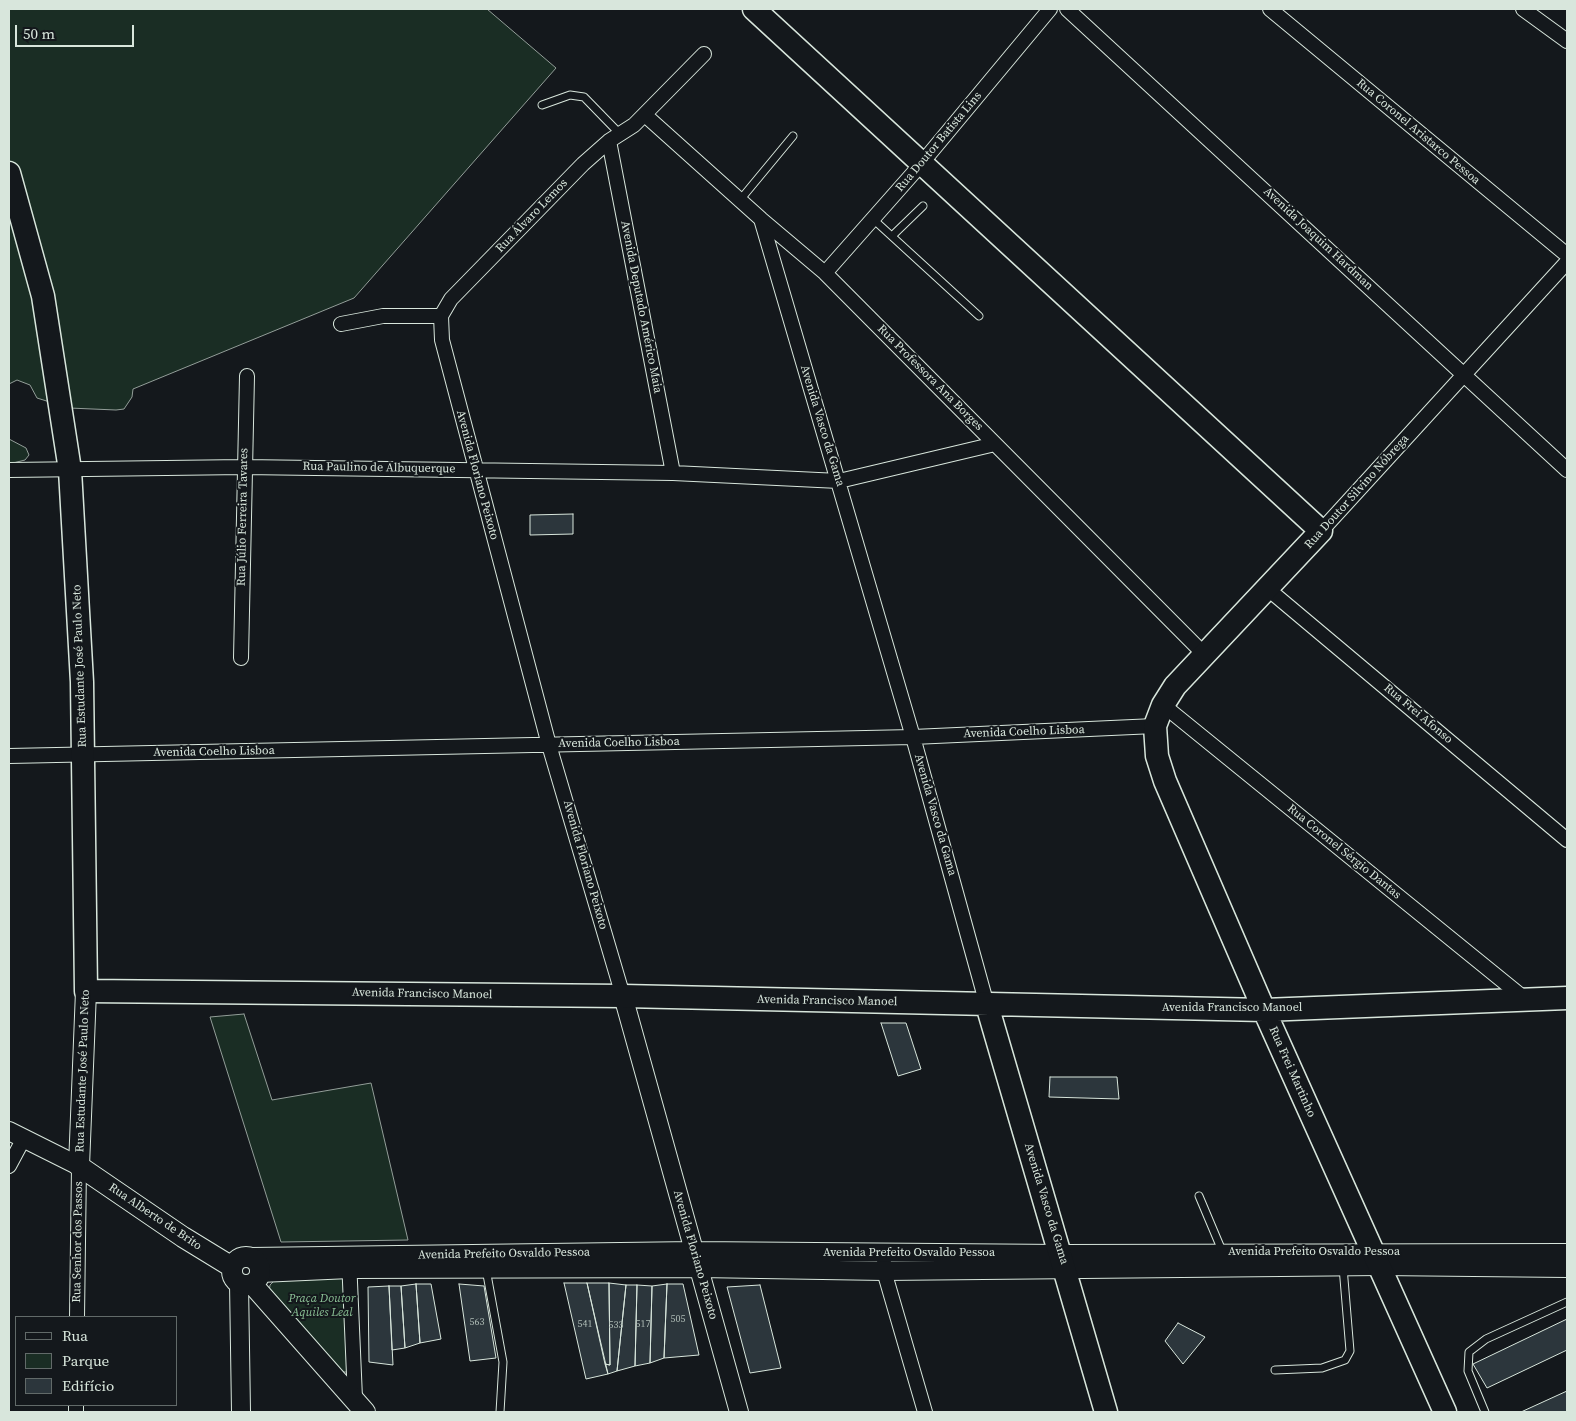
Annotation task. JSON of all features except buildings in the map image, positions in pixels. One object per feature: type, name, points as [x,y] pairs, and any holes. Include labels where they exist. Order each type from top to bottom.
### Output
[{"type":"main road","points":[[754,9],[1321,531]]},
{"type":"main road","name":"Rua Estudante José Paulo Neto","points":[[9,173],[43,296],[70,470],[76,560],[82,755],[86,991],[79,1166]]},
{"type":"main road","name":"Rua Doutor Silvino Nóbrega","points":[[1155,726],[1163,705],[1175,686],[1321,531]]},
{"type":"main road","name":"Rua Frei Martinho","points":[[1155,726],[1157,756],[1165,781],[1264,1010],[1445,1412]]},
{"type":"main road","name":"Avenida Francisco Manoel","points":[[86,991],[623,996],[1264,1010],[1525,998],[1567,998]]},
{"type":"main road","name":"Avenida Vasco da Gama","points":[[987,1005],[1106,1412]]},
{"type":"main road","name":"Rua Alberto de Brito","points":[[79,1166],[247,1273],[302,1343],[360,1405]]},
{"type":"street","name":"Rua Doutor Batista Lins","points":[[825,273],[922,163],[1050,9]]},
{"type":"street","name":"Avenida Joaquim Hardman","points":[[1067,9],[1567,470]]},
{"type":"street","name":"Rua Coronel Aristarco Pessoa","points":[[1270,9],[1567,255]]},
{"type":"street","points":[[1523,9],[1567,41]]},
{"type":"street","name":"Rua Álvaro Lemos","points":[[441,316],[451,298],[583,164],[645,115],[704,54]]},
{"type":"street","name":"Rua Professora Ana Borges","points":[[645,115],[761,219],[825,273],[1204,654]]},
{"type":"street","name":"Avenida Deputado Américo Maia","points":[[615,138],[673,473]]},
{"type":"street","name":"Avenida Vasco da Gama","points":[[761,219],[913,737],[987,1005]]},
{"type":"street","name":"Rua Doutor Silvino Nóbrega","points":[[1321,531],[1567,262]]},
{"type":"street","points":[[341,324],[383,316],[441,316]]},
{"type":"street","name":"Avenida Floriano Peixoto","points":[[441,316],[442,340],[549,745],[623,996],[739,1412]]},
{"type":"street","name":"Rua Júlio Ferreira Tavares","points":[[241,658],[247,376]]},
{"type":"street","name":"Rua Paulino de Albuquerque","points":[[9,470],[244,466],[673,473],[839,481],[995,444]]},
{"type":"street","name":"Rua Frei Afonso","points":[[1268,589],[1567,840]]},
{"type":"street","name":"Rua Coronel Sérgio Dantas","points":[[1163,705],[1525,998]]},
{"type":"street","name":"Avenida Coelho Lisboa","points":[[9,756],[913,737],[1155,726]]},
{"type":"street","points":[[9,1166],[16,1135],[79,1166]]},
{"type":"street","name":"Rua Senhor dos Passos","points":[[77,1316],[79,1166]]},
{"type":"street","name":"Avenida Prefeito Osvaldo Pessoa","points":[[247,1273],[349,1262],[694,1250],[883,1254],[1063,1262],[1343,1267],[1377,1259],[1567,1253]]},
{"type":"street","points":[[636,1252],[637,1269]]},
{"type":"street","name":"Avenida Prefeito Osvaldo Pessoa","points":[[349,1262],[486,1269],[699,1268],[884,1271],[1223,1253],[1567,1268]]},
{"type":"street","points":[[883,1254],[884,1271],[925,1412]]},
{"type":"street","name":"Rua Alberto de Brito","points":[[349,1262],[360,1405]]},
{"type":"street","points":[[241,1412],[247,1273]]},
{"type":"lane","points":[[542,105],[570,95],[584,97],[615,138]]},
{"type":"lane","points":[[740,200],[793,136]]},
{"type":"lane","points":[[892,236],[923,206]]},
{"type":"lane","points":[[873,219],[979,316]]},
{"type":"lane","points":[[1199,1196],[1223,1253]]},
{"type":"lane","points":[[1275,1370],[1322,1368],[1345,1360],[1350,1351],[1343,1267]]},
{"type":"lane","points":[[486,1269],[503,1362],[500,1412]]},
{"type":"lane","points":[[1485,1412],[1468,1371],[1468,1352],[1486,1339],[1567,1302]]},
{"type":"green space","points":[[9,9],[487,9],[556,68],[354,298],[133,389],[132,397],[124,409],[69,408],[37,398],[30,385],[17,380],[9,384]]},
{"type":"green space","points":[[9,439],[26,448],[29,455],[25,460],[9,464]]},
{"type":"green space","points":[[244,1014],[272,1100],[371,1083],[408,1240],[281,1242],[210,1017]]},
{"type":"green space","name":"Praça Doutor Aquiles Leal","points":[[344,1276],[348,1372],[341,1372],[269,1293],[270,1285],[278,1277]]}]
